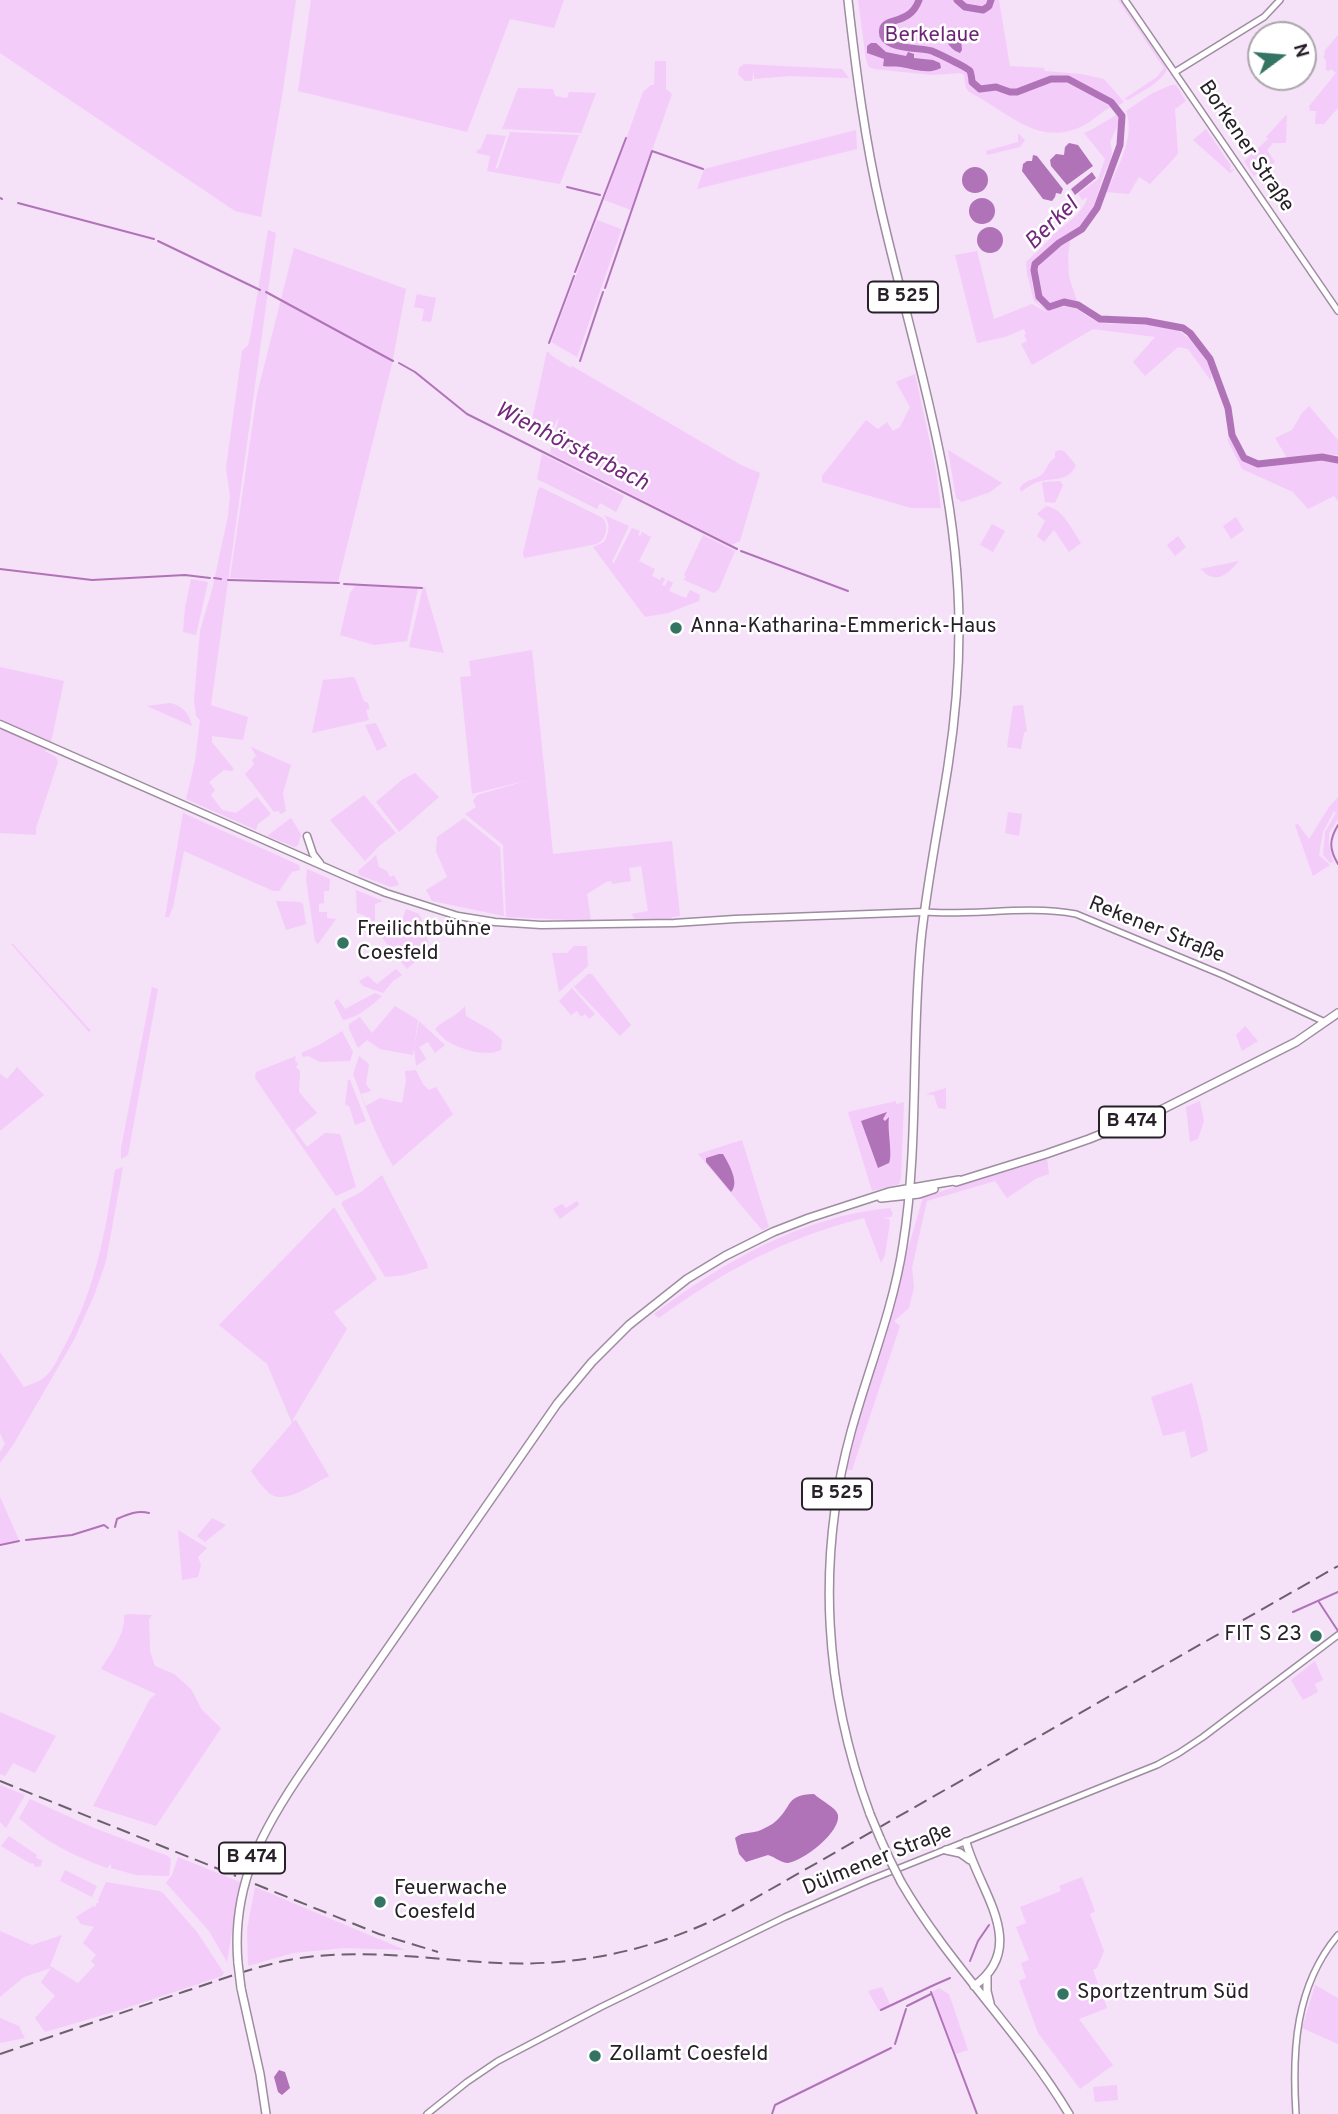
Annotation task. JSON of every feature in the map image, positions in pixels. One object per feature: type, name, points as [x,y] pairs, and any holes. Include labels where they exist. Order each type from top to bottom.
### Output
[{"type":"main road","name":"B 525","points":[[848,0],[867,145],[939,444],[950,507],[956,565],[958,638],[953,726],[924,912],[914,1039],[910,1192],[894,1289],[851,1430],[836,1496],[828,1578],[831,1658],[848,1749],[857,1778],[880,1838],[901,1882],[930,1929],[1038,2066],[1069,2114]]},
{"type":"main road","points":[[0,724],[386,893],[458,916],[495,922],[589,926],[924,912]]},
{"type":"main road","points":[[307,836],[314,856],[324,867]]},
{"type":"main road","name":"B 474","points":[[266,2114],[238,1963],[240,1903],[250,1866],[271,1819],[315,1752],[538,1430],[572,1385],[605,1348],[659,1300],[725,1256],[793,1224],[866,1200],[910,1192],[919,1194],[1046,1154],[1135,1121],[1285,1048],[1338,1013]]},
{"type":"main road","points":[[965,1842],[1001,1937],[998,1959],[987,1976],[974,1986]]},
{"type":"main road","points":[[946,1850],[960,1853],[973,1863]]},
{"type":"main road","points":[[987,1976],[987,1992],[992,2007]]},
{"type":"street","name":"Borkener Straße","points":[[1125,0],[1338,311]]},
{"type":"street","points":[[1175,72],[1264,17],[1280,0]]},
{"type":"street","name":"Rekener Straße","points":[[924,912],[1027,910],[1076,914],[1237,981],[1325,1022]]},
{"type":"street","name":"Dülmener Straße","points":[[427,2114],[487,2068],[551,2033],[797,1911],[1144,1771],[1179,1753],[1337,1635]]},
{"type":"street","points":[[1296,2114],[1295,2046],[1302,2007],[1314,1971],[1338,1936]]},
{"type":"green space","points":[[0,0],[296,0],[261,217],[235,211],[0,53]]},
{"type":"green space","points":[[311,0],[564,0],[554,28],[510,19],[467,132],[298,91]]},
{"type":"green space","name":"Berkelaue","points":[[858,0],[999,0],[1010,66],[1044,68],[1045,71],[1104,79],[1124,102],[1071,131],[1055,133],[1026,125],[969,92],[964,75],[960,73],[932,75],[874,69],[869,67],[866,60]]},
{"type":"green space","points":[[1118,0],[1122,0],[1167,69],[1155,83],[1128,100],[1124,99],[1157,77],[1164,68]]},
{"type":"green space","points":[[1338,35],[1338,108],[1324,124],[1315,124],[1316,111],[1310,111],[1309,106],[1336,73],[1331,69],[1326,70],[1324,58],[1325,50]]},
{"type":"green space","points":[[655,61],[666,61],[666,89],[672,94],[631,210],[604,200],[643,92],[654,85]]},
{"type":"green space","points":[[744,64],[842,69],[849,78],[790,76],[754,79],[754,70],[752,81],[745,81],[738,74],[739,68]]},
{"type":"green space","points":[[1176,85],[1186,101],[1175,109],[1178,154],[1150,184],[1139,177],[1129,194],[1106,192],[1127,142],[1129,131],[1126,111],[1151,94]]},
{"type":"green space","points":[[518,88],[553,89],[555,96],[567,98],[569,92],[596,93],[581,133],[502,129]]},
{"type":"green space","points":[[1118,114],[1119,123],[1110,142],[1111,160],[1092,210],[1084,222],[1032,263],[1035,296],[1039,304],[1050,310],[1068,306],[1103,323],[1156,325],[1184,334],[1203,354],[1210,369],[1211,381],[1188,349],[1178,347],[1145,376],[1133,362],[1155,337],[1093,329],[1032,365],[1021,344],[1027,341],[1024,329],[1005,337],[977,343],[955,255],[977,251],[994,319],[1032,304],[1048,313],[1034,301],[1026,262],[1082,209],[1088,197],[1082,200],[1078,194],[1098,179],[1105,159],[1084,133]]},
{"type":"green space","points":[[1287,114],[1286,143],[1273,143],[1267,150],[1275,162],[1254,176],[1244,161],[1268,139],[1266,137]]},
{"type":"green space","points":[[1206,129],[1231,166],[1230,170],[1235,169],[1230,173],[1193,140]]},
{"type":"green space","points":[[856,130],[857,149],[697,189],[704,169]]},
{"type":"green space","points":[[510,132],[579,135],[560,184],[487,171],[490,156],[476,153],[478,149],[480,150],[487,134],[506,136],[495,169],[498,168]]},
{"type":"green space","points":[[1018,133],[1025,140],[1020,147],[987,155],[986,151],[1018,142]]},
{"type":"green space","points":[[597,220],[621,231],[577,357],[551,342]]},
{"type":"green space","points":[[268,230],[276,233],[211,705],[248,717],[243,740],[212,736],[212,742],[234,769],[224,770],[209,782],[215,790],[211,795],[222,810],[236,813],[257,797],[271,814],[258,824],[256,830],[186,799],[195,761],[200,720],[196,716],[194,700],[200,631],[228,516],[230,496],[226,468],[242,351],[250,338]]},
{"type":"green space","points":[[1070,241],[1069,277],[1077,301],[1063,300],[1047,304],[1042,298],[1037,269],[1047,256]]},
{"type":"green space","points":[[294,248],[406,289],[392,364],[338,582],[230,578],[257,394]]},
{"type":"green space","points":[[417,294],[436,298],[431,322],[422,321],[424,309],[414,307]]},
{"type":"green space","points":[[547,351],[571,368],[572,366],[741,465],[760,473],[740,541],[732,545],[550,453],[559,417],[550,433],[530,429]]},
{"type":"green space","points":[[915,374],[936,470],[941,508],[911,508],[822,482],[822,476],[866,420],[878,429],[887,422],[893,431],[900,427],[910,407],[896,382]]},
{"type":"green space","points":[[1309,406],[1338,440],[1338,455],[1318,454],[1287,458],[1275,438],[1292,430]]},
{"type":"green space","points":[[1229,438],[1243,459],[1259,466],[1321,459],[1338,461],[1338,501],[1334,496],[1308,509],[1293,492],[1242,469],[1227,439]]},
{"type":"green space","points":[[948,450],[1002,483],[990,492],[962,502],[956,498]]},
{"type":"green space","points":[[1064,451],[1076,465],[1070,474],[1035,483],[1021,492],[1020,488],[1025,483],[1042,474],[1055,458],[1055,452]]},
{"type":"green space","points":[[542,454],[624,496],[616,512],[600,503],[597,509],[537,479]]},
{"type":"green space","points":[[1060,481],[1063,485],[1055,503],[1045,502],[1042,482]]},
{"type":"green space","points":[[540,487],[603,518],[606,529],[603,539],[597,544],[524,558]]},
{"type":"green space","points":[[1046,506],[1062,515],[1081,543],[1069,552],[1054,530],[1044,542],[1037,536],[1045,521],[1037,514]]},
{"type":"green space","points":[[604,515],[629,526],[612,562],[614,563],[632,528],[640,531],[638,535],[642,532],[651,537],[639,561],[655,569],[652,576],[665,579],[662,585],[665,586],[668,580],[673,583],[669,591],[686,598],[690,590],[700,595],[699,601],[668,613],[645,617],[593,547],[604,542],[607,535],[608,525]]},
{"type":"green space","points":[[1236,517],[1244,530],[1231,539],[1223,526]]},
{"type":"green space","points":[[992,524],[1005,531],[993,552],[980,545]]},
{"type":"green space","points":[[703,535],[735,551],[719,589],[714,593],[684,580]]},
{"type":"green space","points":[[1178,536],[1186,547],[1175,556],[1167,545]]},
{"type":"green space","points":[[1239,561],[1218,577],[1200,569]]},
{"type":"green space","points":[[191,579],[208,582],[196,635],[183,632]]},
{"type":"green space","points":[[356,585],[418,588],[407,641],[374,645],[340,635],[350,593]]},
{"type":"green space","points":[[423,587],[425,588],[444,653],[409,647]]},
{"type":"green space","points":[[532,650],[553,854],[672,841],[680,916],[672,919],[635,920],[632,914],[648,911],[641,866],[629,868],[631,881],[612,884],[611,881],[606,882],[587,894],[591,921],[506,917],[503,845],[465,814],[476,807],[473,801],[477,795],[529,780],[472,794],[460,677],[471,676],[469,661]]},
{"type":"green space","points":[[0,667],[64,681],[51,742],[45,751],[56,757],[58,762],[36,835],[0,833],[0,730],[8,727],[0,722]]},
{"type":"green space","points":[[353,677],[364,701],[368,703],[370,709],[366,710],[369,720],[312,733],[323,680]]},
{"type":"green space","points":[[170,703],[185,711],[192,726],[147,706]]},
{"type":"green space","points":[[1023,705],[1027,731],[1024,733],[1021,749],[1007,747],[1013,706]]},
{"type":"green space","points":[[376,723],[387,746],[377,751],[365,725]]},
{"type":"green space","points":[[251,747],[291,765],[283,793],[286,811],[281,814],[274,812],[245,774],[254,764],[252,760],[256,756]]},
{"type":"green space","points":[[415,773],[439,797],[399,832],[376,802],[403,779]]},
{"type":"green space","points":[[364,795],[396,833],[365,861],[330,820]]},
{"type":"green space","points":[[1338,797],[1338,819],[1329,833],[1333,862],[1330,863],[1323,855],[1325,832],[1336,813],[1334,811],[1323,832],[1319,855],[1330,865],[1313,876],[1295,825],[1298,824],[1309,839]]},
{"type":"green space","points":[[1008,812],[1022,814],[1019,836],[1005,833]]},
{"type":"green space","points":[[183,813],[299,865],[300,870],[292,872],[279,891],[273,891],[184,851],[173,907],[169,917],[165,917]]},
{"type":"green space","points":[[291,818],[301,834],[298,845],[295,847],[267,836]]},
{"type":"green space","points":[[464,818],[500,847],[504,916],[432,901],[426,890],[447,877],[436,851],[437,837]]},
{"type":"green space","points":[[376,855],[379,867],[387,871],[390,877],[394,875],[399,885],[391,887],[359,875],[358,871]]},
{"type":"green space","points":[[307,869],[330,879],[329,891],[324,891],[324,903],[319,904],[319,912],[327,912],[327,918],[336,919],[318,944],[315,941]]},
{"type":"green space","points":[[356,890],[383,901],[375,904],[375,925],[387,930],[400,927],[406,909],[419,914],[430,949],[407,969],[364,915],[357,913]]},
{"type":"green space","points":[[276,901],[303,904],[306,924],[286,930]]},
{"type":"green space","points":[[13,944],[91,1031],[89,1032]]},
{"type":"green space","points":[[574,946],[587,946],[588,966],[559,992],[552,953],[567,953]]},
{"type":"green space","points":[[396,969],[402,975],[383,993],[363,986],[359,981],[368,976],[377,984]]},
{"type":"green space","points":[[588,974],[592,974],[631,1025],[620,1036],[574,987]]},
{"type":"green space","points":[[152,987],[158,989],[128,1155],[121,1159],[121,1148]]},
{"type":"green space","points":[[572,988],[595,1014],[589,1019],[585,1014],[581,1017],[577,1011],[571,1015],[559,1001]]},
{"type":"green space","points":[[375,993],[382,996],[348,1019],[343,1020],[334,1002],[338,999],[345,1009]]},
{"type":"green space","points":[[395,1006],[418,1020],[414,1047],[419,1021],[445,1045],[435,1053],[428,1042],[419,1047],[426,1059],[416,1066],[414,1048],[413,1055],[380,1049],[367,1040],[358,1048],[349,1029],[349,1024],[360,1017],[372,1033]]},
{"type":"green space","points":[[465,1006],[466,1016],[502,1040],[501,1050],[481,1053],[466,1050],[447,1041],[435,1029]]},
{"type":"green space","points":[[1245,1026],[1258,1041],[1242,1051],[1236,1035]]},
{"type":"green space","points":[[342,1031],[353,1052],[350,1061],[320,1062],[308,1056],[303,1057],[301,1053]]},
{"type":"green space","points":[[296,1056],[296,1067],[300,1071],[299,1092],[317,1113],[295,1130],[307,1147],[325,1133],[340,1134],[356,1187],[336,1196],[255,1078],[256,1072]]},
{"type":"green space","points":[[359,1056],[369,1064],[366,1084],[371,1091],[361,1094],[366,1106],[380,1098],[402,1103],[405,1071],[416,1070],[429,1090],[436,1087],[453,1114],[393,1166],[376,1132],[353,1074]]},
{"type":"green space","points":[[17,1067],[44,1095],[0,1131],[0,1074],[7,1079]]},
{"type":"green space","points":[[348,1080],[366,1121],[355,1125],[349,1106],[345,1105]]},
{"type":"green space","points":[[946,1088],[946,1109],[938,1108],[934,1095],[926,1094]]},
{"type":"green space","points":[[896,1101],[896,1104],[904,1102],[901,1178],[899,1184],[872,1191],[848,1112]]},
{"type":"green space","points":[[1200,1101],[1204,1121],[1198,1139],[1190,1142],[1186,1107]]},
{"type":"green space","points":[[742,1140],[769,1227],[762,1230],[698,1154]]},
{"type":"green space","points":[[1047,1159],[1049,1174],[1037,1178],[1007,1198],[995,1181],[927,1201],[912,1268],[914,1287],[909,1308],[894,1321],[900,1326],[852,1470],[847,1470],[862,1408],[923,1197]]},
{"type":"green space","points":[[123,1167],[106,1261],[95,1293],[74,1340],[0,1463],[0,1452],[5,1444],[0,1433],[0,1352],[24,1387],[42,1379],[52,1369],[75,1325],[92,1282],[103,1239],[115,1170]]},
{"type":"green space","points":[[382,1175],[428,1268],[385,1277],[342,1205],[342,1202],[361,1192]]},
{"type":"green space","points":[[577,1201],[579,1205],[560,1219],[553,1209],[562,1204],[566,1208]]},
{"type":"green space","points":[[334,1207],[377,1279],[334,1312],[347,1329],[292,1421],[296,1420],[329,1476],[291,1495],[275,1496],[266,1491],[251,1471],[292,1423],[267,1364],[219,1325]]},
{"type":"green space","points":[[890,1208],[893,1213],[891,1217],[882,1218],[889,1219],[890,1222],[885,1255],[881,1263],[864,1218],[782,1246],[707,1285],[659,1318],[654,1314],[736,1260],[795,1231],[857,1213]]},
{"type":"green space","points":[[1192,1383],[1208,1451],[1191,1458],[1185,1431],[1163,1436],[1151,1397]]},
{"type":"green space","points":[[0,1497],[19,1540],[0,1544]]},
{"type":"green space","points":[[212,1518],[226,1525],[205,1542],[197,1536]]},
{"type":"green space","points":[[178,1530],[207,1548],[198,1557],[201,1565],[198,1577],[182,1580]]},
{"type":"green space","points":[[124,1615],[152,1615],[149,1619],[150,1651],[155,1666],[174,1674],[191,1689],[202,1710],[221,1728],[156,1826],[93,1806],[150,1699],[156,1694],[101,1669],[123,1629]]},
{"type":"green space","points":[[1315,1661],[1323,1680],[1315,1684],[1318,1692],[1303,1700],[1291,1680]]},
{"type":"green space","points":[[0,1712],[56,1736],[35,1773],[13,1763],[5,1776],[0,1774]]},
{"type":"green space","points":[[0,1785],[25,1795],[6,1828],[0,1822]]},
{"type":"green space","points":[[30,1799],[94,1828],[168,1856],[171,1859],[169,1876],[136,1875],[111,1868],[111,1864],[107,1868],[60,1848],[19,1818]]},
{"type":"green space","points":[[9,1836],[37,1855],[36,1858],[42,1860],[41,1866],[35,1867],[33,1863],[1,1846]]},
{"type":"green space","points":[[178,1857],[240,1882],[227,1962],[209,1931],[166,1883]]},
{"type":"green space","points":[[65,1870],[97,1886],[92,1897],[60,1881]]},
{"type":"green space","name":"Sportzentrum Süd","points":[[1082,1877],[1095,1911],[1090,1914],[1104,1951],[1097,1968],[1093,1970],[1107,2008],[1079,2019],[1113,2065],[1080,2089],[1038,2033],[1019,1981],[1026,1978],[1021,1963],[1029,1960],[1016,1927],[1026,1923],[1020,1907],[1061,1891],[1059,1886]]},
{"type":"green space","points":[[106,1882],[163,1893],[197,1932],[224,1973],[222,1976],[120,2010],[45,2032],[35,2018],[55,1996],[41,1982],[51,1968],[24,1977],[0,1997],[0,1931],[32,1945],[62,1935],[50,1966],[78,1983],[95,1965],[91,1961],[96,1955],[83,1943],[94,1927],[81,1924],[76,1917],[93,1906],[96,1907]]},
{"type":"green space","points":[[255,1887],[405,1950],[344,1948],[293,1953],[248,1966],[247,1929]]},
{"type":"green space","points":[[1315,1985],[1338,1998],[1338,2044],[1302,2028]]},
{"type":"green space","points":[[882,1987],[890,2004],[879,2011],[868,1991]]},
{"type":"green space","points":[[939,1988],[949,1994],[968,2050],[956,2054],[932,1992]]},
{"type":"green space","points":[[0,2018],[19,2026],[25,2038],[0,2043]]},
{"type":"green space","points":[[1117,2085],[1118,2100],[1095,2102],[1093,2087]]},
{"type":"shaded area","points":[[954,30],[961,38],[960,53],[951,47],[946,38],[946,31]]},
{"type":"shaded area","points":[[876,43],[886,52],[906,56],[908,52],[914,54],[914,58],[933,60],[940,63],[941,68],[926,71],[883,66],[884,59],[867,53],[867,46]]},
{"type":"shaded area","points":[[1069,143],[1078,145],[1093,166],[1067,185],[1051,166],[1050,160],[1056,154],[1064,155],[1065,147]]},
{"type":"shaded area","points":[[1033,155],[1037,156],[1063,189],[1061,194],[1056,193],[1052,201],[1043,199],[1022,171],[1023,164],[1032,161]]},
{"type":"shaded area","points":[[975,167],[984,171],[988,180],[984,189],[975,193],[966,189],[962,180],[966,171]]},
{"type":"shaded area","points":[[1092,172],[1096,178],[1075,195],[1071,189]]},
{"type":"shaded area","points":[[982,198],[991,202],[995,211],[991,220],[982,224],[973,220],[969,211],[973,202]]},
{"type":"shaded area","points":[[990,227],[999,231],[1003,240],[999,249],[990,253],[981,249],[977,240],[981,231]]},
{"type":"shaded area","points":[[887,1112],[883,1119],[885,1121],[889,1117],[890,1160],[878,1168],[861,1121]]},
{"type":"shaded area","points":[[723,1154],[733,1173],[734,1184],[731,1192],[706,1162],[706,1158]]},
{"type":"shaded area","points":[[814,1794],[838,1815],[834,1829],[820,1845],[803,1857],[788,1863],[768,1855],[746,1862],[739,1854],[735,1838],[771,1825],[794,1799]]},
{"type":"shaded area","points":[[279,2070],[285,2072],[290,2088],[282,2095],[278,2092],[274,2077]]},
{"type":"waterway","name":"Berkel","points":[[919,0],[905,17],[885,25],[883,35],[887,41],[902,47],[932,51],[952,61],[970,71],[972,82],[980,89],[996,87],[1017,92],[1051,79],[1068,79],[1111,102],[1122,116],[1120,145],[1097,208],[1082,229],[1059,243],[1035,264],[1039,297],[1049,307],[1064,302],[1078,305],[1100,319],[1146,321],[1183,328],[1190,333],[1210,359],[1228,408],[1232,435],[1244,458],[1258,464],[1322,457],[1338,460]]},
{"type":"waterway","name":"Berkel","points":[[957,0],[965,7],[983,10],[989,6],[991,0]]},
{"type":"waterway","points":[[575,272],[626,138]]},
{"type":"waterway","points":[[605,288],[652,151],[703,169]]},
{"type":"waterway","points":[[567,187],[600,195]]},
{"type":"waterway","name":"Wienhörsterbach","points":[[18,203],[154,239]]},
{"type":"waterway","name":"Wienhörsterbach","points":[[158,241],[260,290]]},
{"type":"waterway","points":[[549,343],[574,276]]},
{"type":"waterway","name":"Wienhörsterbach","points":[[266,292],[393,361]]},
{"type":"waterway","points":[[580,361],[603,292]]},
{"type":"waterway","name":"Wienhörsterbach","points":[[399,363],[415,372],[467,414],[737,549]]},
{"type":"waterway","name":"Wienhörsterbach","points":[[741,551],[848,591]]},
{"type":"waterway","points":[[0,569],[92,580],[185,575],[210,578]]},
{"type":"waterway","points":[[214,578],[221,579]]},
{"type":"waterway","points":[[228,580],[339,583]]},
{"type":"waterway","points":[[344,584],[422,588]]},
{"type":"waterway","points":[[1338,825],[1331,845],[1338,864]]},
{"type":"waterway","points":[[115,1527],[117,1519],[137,1512],[149,1513]]},
{"type":"waterway","points":[[26,1540],[72,1535],[104,1525],[108,1528]]},
{"type":"waterway","points":[[0,1545],[19,1541]]},
{"type":"waterway","points":[[1293,1612],[1338,1592]]},
{"type":"waterway","points":[[1319,1602],[1338,1631]]},
{"type":"waterway","points":[[970,1961],[978,1941],[989,1925]]},
{"type":"waterway","points":[[934,1985],[950,1978]]},
{"type":"waterway","points":[[881,2010],[934,1985]]},
{"type":"waterway","points":[[931,1992],[977,2114]]},
{"type":"waterway","points":[[907,2006],[931,1994]]},
{"type":"waterway","points":[[895,2044],[906,2009]]},
{"type":"waterway","points":[[772,2114],[775,2105],[891,2048]]},
{"type":"railway","points":[[0,2054],[231,1976],[292,1959],[356,1954],[499,1963],[563,1962],[655,1943],[714,1920],[743,1905],[1338,1566]]},
{"type":"railway","points":[[0,1781],[236,1876]]},
{"type":"railway","points":[[255,1884],[379,1934],[438,1952]]},
{"type":"place","name":"Anna-Katharina-Emmerick-Haus","points":[[676,628]]},
{"type":"place","name":"Freilichtbühne Coesfeld","points":[[343,943]]},
{"type":"place","name":"FIT S 23","points":[[1316,1636]]},
{"type":"place","name":"Feuerwache Coesfeld","points":[[380,1902]]},
{"type":"place","name":"Sportzentrum Süd","points":[[1063,1994]]},
{"type":"place","name":"Zollamt Coesfeld","points":[[595,2056]]}]
